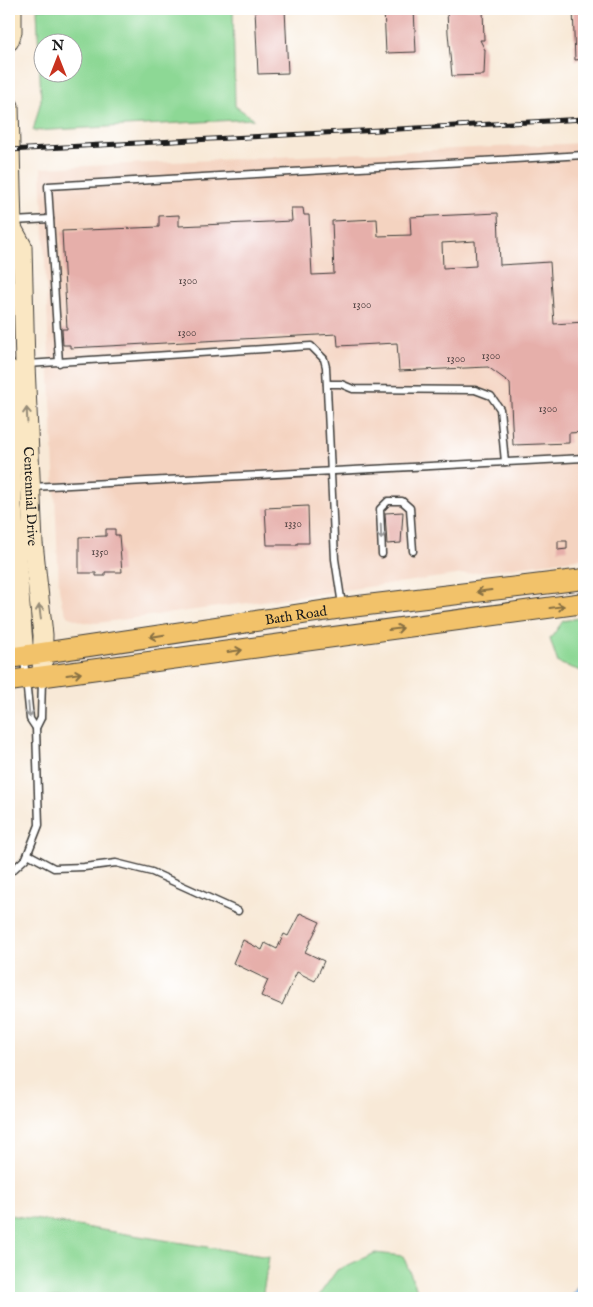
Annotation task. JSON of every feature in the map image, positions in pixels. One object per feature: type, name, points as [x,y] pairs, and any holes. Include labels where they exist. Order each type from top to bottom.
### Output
[{"type":"main road","points":[[9,42],[12,32],[12,9]]},
{"type":"main road","name":"Centennial Drive","points":[[9,106],[12,150],[11,229],[22,246],[14,366],[12,506],[16,657]]},
{"type":"main road","name":"Centennial Drive","points":[[14,366],[30,487],[33,543],[44,653],[26,680]]},
{"type":"main road","name":"Bath Road","points":[[16,657],[342,608],[584,579]]},
{"type":"main road","name":"Bath Road","points":[[26,680],[584,603]]},
{"type":"lane","points":[[59,363],[48,186],[584,155]]},
{"type":"lane","points":[[11,229],[50,220]]},
{"type":"lane","points":[[14,366],[311,346],[324,359],[328,384],[335,559],[342,608]]},
{"type":"lane","points":[[328,384],[342,384],[353,389],[475,390],[491,396],[500,409],[505,462]]},
{"type":"lane","points":[[30,487],[584,458]]},
{"type":"lane","points":[[382,554],[380,509],[388,502],[402,501],[410,508],[413,551]]},
{"type":"lane","points":[[9,871],[13,870],[28,854],[40,825],[36,728],[40,718],[16,657]]},
{"type":"lane","points":[[26,680],[30,719],[36,728]]},
{"type":"lane","points":[[28,854],[54,868],[116,863],[152,872],[238,910]]},
{"type":"shaded area","points":[[584,143],[584,558],[97,623],[83,622],[67,616],[62,605],[59,588],[41,168]]},
{"type":"green space","points":[[37,9],[233,9],[235,106],[254,119],[33,131],[41,100],[40,82],[82,82],[82,32],[38,32]]},
{"type":"green space","points":[[584,617],[584,672],[558,663],[550,639],[563,621]]},
{"type":"green space","points":[[9,1215],[269,1257],[262,1298],[9,1298]]},
{"type":"green space","points":[[375,1253],[403,1256],[416,1287],[417,1298],[317,1298],[337,1270]]},
{"type":"water","points":[[584,1277],[584,1298],[570,1298]]},
{"type":"building","points":[[255,9],[285,9],[288,73],[258,74]]},
{"type":"building","points":[[384,9],[414,9],[416,52],[386,53]]},
{"type":"building","points":[[483,9],[484,40],[480,40],[485,50],[484,75],[452,76],[448,33],[447,10]]},
{"type":"building","points":[[573,9],[584,9],[584,59],[575,60]]},
{"type":"building","points":[[291,208],[303,208],[304,215],[309,215],[312,275],[334,274],[332,221],[377,219],[378,236],[411,235],[410,217],[498,213],[500,265],[550,262],[554,324],[584,322],[584,432],[569,433],[569,443],[513,445],[510,383],[488,367],[399,371],[397,343],[338,346],[337,334],[70,348],[70,345],[63,345],[62,329],[67,329],[62,231],[159,227],[159,216],[179,215],[179,226],[292,221]],"holes":[[[475,241],[476,266],[443,268],[442,243]]]},
{"type":"building","points":[[308,506],[309,543],[267,545],[265,508]]},
{"type":"building","points":[[403,512],[401,543],[387,544],[385,513]]},
{"type":"building","points":[[106,529],[115,529],[115,535],[119,535],[122,572],[105,572],[105,576],[96,576],[96,573],[79,573],[79,537],[106,536]]},
{"type":"building","points":[[558,541],[567,541],[567,549],[558,550]]},
{"type":"building","points":[[300,913],[320,922],[305,952],[324,961],[315,981],[297,972],[282,1005],[261,996],[268,980],[233,963],[243,940],[262,950],[265,943],[277,949],[284,934],[288,936]]},
{"type":"railway","points":[[9,150],[584,119]]}]
